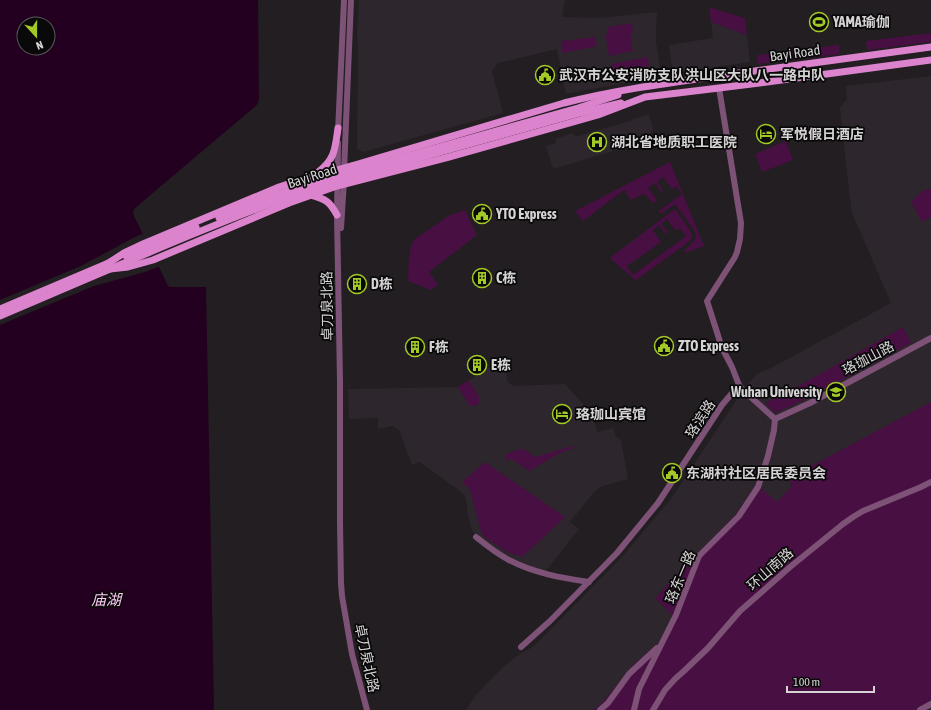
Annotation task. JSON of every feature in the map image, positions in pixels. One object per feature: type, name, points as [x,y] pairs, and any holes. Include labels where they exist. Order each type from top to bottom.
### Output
[{"type":"main road","name":"Bayi Road","points":[[0,309],[109,266],[124,253],[143,244],[279,187],[577,100],[669,83],[931,47]]},
{"type":"main road","name":"Bayi Road","points":[[0,316],[212,220],[291,189],[579,111],[645,97],[931,60]]},
{"type":"main road","name":"Bayi Road","points":[[579,111],[639,88]]},
{"type":"main road","name":"Bayi Road","points":[[109,266],[128,267],[153,260],[303,198],[341,185],[449,157],[598,115],[645,97]]},
{"type":"main road","points":[[314,176],[331,160],[338,128]]},
{"type":"main road","points":[[444,138],[449,157]]},
{"type":"main road","points":[[311,195],[329,202],[337,215]]},
{"type":"street","name":"卓刀泉北路","points":[[341,169],[338,128],[344,0]]},
{"type":"street","name":"卓刀泉北路","points":[[345,611],[341,169],[352,0]]},
{"type":"street","points":[[719,88],[742,228],[735,257],[707,301],[722,348],[739,385],[775,419]]},
{"type":"street","name":"卓刀泉北路","points":[[341,185],[337,215],[340,381],[340,559],[342,596],[352,654],[367,710]]},
{"type":"street","name":"珞珈山路","points":[[775,419],[810,403],[931,338]]},
{"type":"street","name":"珞滨路","points":[[521,648],[550,621],[617,553],[658,503],[722,405],[739,385]]},
{"type":"street","name":"珞东一路","points":[[634,710],[640,689],[676,615],[699,556],[739,516],[758,487],[768,456],[775,419]]},
{"type":"street","name":"环山南路","points":[[653,710],[665,690],[674,679],[686,670],[705,651],[740,611],[774,580],[842,524],[863,511],[931,482]]},
{"type":"street","points":[[476,537],[499,554],[520,565],[548,574],[589,582]]},
{"type":"street","points":[[600,710],[608,703],[629,674],[662,645]]},
{"type":"street","points":[[920,710],[931,704]]},
{"type":"shaded area","points":[[359,0],[565,0],[562,17],[600,18],[657,12],[656,41],[661,76],[566,94],[557,49],[498,63],[492,71],[503,113],[363,152],[357,149],[357,32]]},
{"type":"shaded area","points":[[709,7],[745,18],[747,35],[711,22]]},
{"type":"shaded area","points":[[711,22],[747,35],[750,62],[673,73],[669,45],[713,38]]},
{"type":"shaded area","points":[[632,23],[633,33],[630,34],[633,51],[609,56],[606,37],[608,27]]},
{"type":"shaded area","points":[[931,33],[931,42],[867,50],[866,41]]},
{"type":"shaded area","points":[[595,37],[597,46],[562,53],[561,41]]},
{"type":"shaded area","points":[[839,45],[840,54],[758,64],[757,55]]},
{"type":"shaded area","points":[[648,57],[649,66],[624,71],[623,69],[615,70],[615,74],[613,75],[611,64]]},
{"type":"shaded area","name":"Wuhan University","points":[[931,76],[931,710],[466,710],[476,695],[504,666],[534,646],[621,558],[671,499],[745,387],[757,374],[771,368],[891,303],[852,213],[840,108],[847,99],[846,86]]},
{"type":"shaded area","name":"湖北省地质职工医院","points":[[649,114],[653,130],[649,135],[640,141],[633,145],[553,169],[546,146],[556,143],[555,139],[573,133],[575,137]]},
{"type":"shaded area","points":[[786,141],[793,160],[762,172],[755,154]]},
{"type":"shaded area","points":[[670,162],[704,246],[685,253],[684,251],[695,240],[696,235],[694,230],[675,204],[661,214],[659,211],[682,194],[676,186],[672,189],[663,177],[657,182],[663,190],[661,192],[655,183],[648,188],[657,200],[653,203],[643,194],[631,200],[624,190],[583,221],[575,211]]},
{"type":"shaded area","points":[[931,189],[931,217],[922,222],[911,202],[923,190]]},
{"type":"shaded area","points":[[675,209],[690,230],[692,237],[690,241],[636,280],[612,260],[611,257]],"holes":[[[667,219],[676,231],[680,228],[686,236],[633,275],[627,266],[661,242],[653,230],[659,225],[665,234],[668,232],[661,224]]]},
{"type":"shaded area","points":[[465,210],[477,235],[429,272],[438,285],[431,290],[408,281],[410,252],[416,238],[450,215]]},
{"type":"shaded area","points":[[903,327],[911,343],[806,399],[775,413],[765,403],[804,383]]},
{"type":"shaded area","name":"珞珈山宾馆","points":[[504,358],[507,380],[510,384],[514,386],[565,384],[591,414],[598,432],[613,428],[616,437],[621,440],[628,479],[603,486],[594,492],[570,522],[579,529],[545,572],[506,555],[472,531],[468,516],[466,498],[461,492],[420,462],[412,465],[399,430],[393,426],[378,429],[378,418],[349,419],[348,389],[458,387]]},
{"type":"shaded area","points":[[469,380],[479,397],[479,403],[475,406],[469,405],[458,387]]},
{"type":"shaded area","points":[[931,402],[931,700],[917,708],[918,710],[594,710],[604,701],[631,667],[659,642],[673,616],[655,598],[736,514],[756,484],[777,502],[791,487],[790,479],[798,473]]},
{"type":"shaded area","points":[[572,446],[573,448],[560,453],[529,471],[510,458],[507,462],[505,458],[506,454],[521,449],[536,457]]},
{"type":"shaded area","points":[[485,462],[565,517],[522,557],[507,552],[483,536],[481,532],[470,489],[462,482]]},
{"type":"water","name":"庙湖","points":[[0,0],[258,0],[259,99],[257,105],[133,211],[134,216],[168,286],[206,287],[214,710],[0,710]]},
{"type":"pier","points":[[144,233],[160,266],[145,272],[94,286],[0,325],[0,300],[83,265]]},
{"type":"place","name":"YAMA瑜伽","points":[[819,22]]},
{"type":"place","name":"武汉市公安消防支队洪山区大队八一路中队","points":[[545,75]]},
{"type":"place","name":"军悦假日酒店","points":[[766,134]]},
{"type":"place","name":"湖北省地质职工医院","points":[[597,142]]},
{"type":"place","name":"YTO Express","points":[[482,214]]},
{"type":"place","name":"C栋","points":[[482,278]]},
{"type":"place","name":"D栋","points":[[357,284]]},
{"type":"place","name":"ZTO Express","points":[[664,346]]},
{"type":"place","name":"F栋","points":[[415,347]]},
{"type":"place","name":"E栋","points":[[477,365]]},
{"type":"place","name":"Wuhan University","points":[[836,392]]},
{"type":"place","name":"珞珈山宾馆","points":[[562,414]]},
{"type":"place","name":"东湖村社区居民委员会","points":[[672,473]]}]
